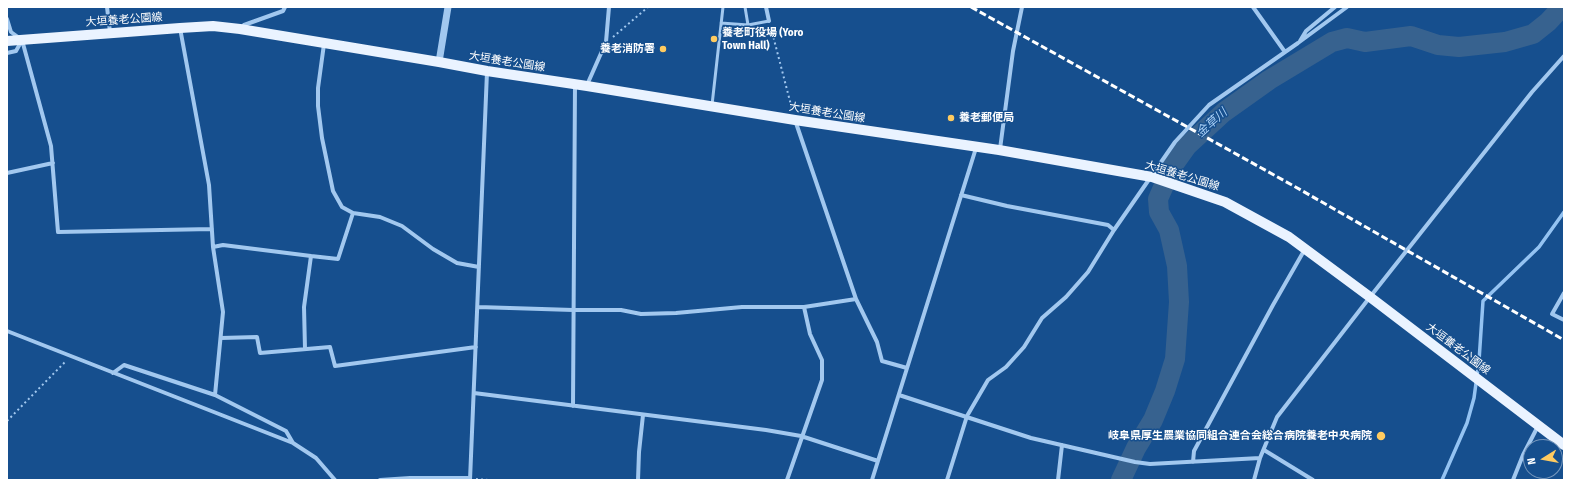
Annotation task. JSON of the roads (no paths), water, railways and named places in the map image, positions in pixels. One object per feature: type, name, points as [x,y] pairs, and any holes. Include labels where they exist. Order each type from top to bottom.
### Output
[{"type":"main road","name":"大垣養老公園線","points":[[8,35],[22,40],[213,26],[240,29],[439,62],[487,72],[576,84],[795,120],[999,150],[1156,178],[1226,202],[1289,237],[1564,445]]},
{"type":"street","points":[[107,7],[110,33]]},
{"type":"street","points":[[240,29],[244,25],[283,11],[285,7]]},
{"type":"street","points":[[439,62],[448,7]]},
{"type":"street","points":[[587,86],[606,42],[609,7]]},
{"type":"street","points":[[766,7],[769,21]]},
{"type":"street","points":[[999,150],[1013,51],[1022,7]]},
{"type":"street","points":[[1253,7],[1285,52]]},
{"type":"street","points":[[1298,43],[1306,30],[1335,7]]},
{"type":"street","points":[[947,480],[967,416],[988,380],[1006,367],[1024,347],[1042,318],[1066,297],[1088,272],[1114,230],[1156,178],[1175,142],[1209,105],[1347,7]]},
{"type":"street","points":[[7,19],[8,35]]},
{"type":"street","points":[[180,28],[209,186],[213,247],[223,312],[215,395]]},
{"type":"street","points":[[22,40],[51,146],[58,232],[212,230]]},
{"type":"street","points":[[7,53],[16,51],[22,40]]},
{"type":"street","points":[[325,43],[318,88],[318,106],[322,138],[333,191],[342,207],[353,213],[380,217],[402,226],[432,249],[457,262],[479,267]]},
{"type":"street","points":[[1254,480],[1260,458],[1277,417],[1532,92],[1564,56]]},
{"type":"street","points":[[380,480],[410,478],[470,479],[487,72]]},
{"type":"street","points":[[572,406],[576,84]]},
{"type":"street","points":[[795,120],[856,299],[877,342],[882,362],[907,368]]},
{"type":"street","points":[[872,480],[977,147]]},
{"type":"street","points":[[7,173],[53,163]]},
{"type":"street","points":[[961,195],[1007,206],[1108,225],[1114,230]]},
{"type":"street","points":[[213,247],[223,245],[338,259],[353,213]]},
{"type":"street","points":[[1193,462],[1194,450],[1273,305],[1306,249]]},
{"type":"street","points":[[305,350],[304,307],[311,256]]},
{"type":"street","points":[[1564,293],[1552,314],[1564,320]]},
{"type":"street","points":[[478,307],[621,310],[641,314],[676,314],[742,307],[804,307],[856,299]]},
{"type":"street","points":[[787,480],[801,436],[822,380],[822,360],[810,334],[804,307]]},
{"type":"street","points":[[7,331],[70,357],[293,443],[316,458],[335,480]]},
{"type":"street","points":[[221,338],[257,337],[260,353],[330,347],[335,366],[476,347]]},
{"type":"street","points":[[113,373],[124,366],[215,395],[286,431],[293,443]]},
{"type":"street","points":[[474,393],[766,430],[801,436],[878,460]]},
{"type":"street","points":[[899,396],[967,416],[1031,438],[1135,462],[1150,464],[1260,458]]},
{"type":"street","points":[[638,480],[643,415]]},
{"type":"street","points":[[1513,480],[1523,454],[1539,426]]},
{"type":"street","points":[[1058,480],[1062,445]]},
{"type":"street","points":[[1264,450],[1313,480]]},
{"type":"lane","points":[[711,106],[723,7]]},
{"type":"lane","points":[[744,7],[748,26]]},
{"type":"lane","points":[[721,22],[748,26],[769,21]]},
{"type":"waterway","name":"金草川","points":[[1121,480],[1136,448],[1153,420],[1165,391],[1175,359],[1179,302],[1177,266],[1169,230],[1159,212],[1158,199],[1172,167],[1187,146],[1224,112],[1269,80],[1332,42],[1347,38],[1365,42],[1411,36],[1438,45],[1459,47],[1505,42],[1533,34],[1548,22],[1562,7]]},
{"type":"waterway","points":[[1442,480],[1467,423],[1474,398],[1479,361],[1483,301],[1539,247],[1564,212]]},
{"type":"railway","points":[[971,7],[1292,185],[1564,340]]},
{"type":"place","name":"養老町役場 (Yoro Town Hall)","points":[[714,39]]},
{"type":"place","name":"養老消防署","points":[[663,49]]},
{"type":"place","name":"養老郵便局","points":[[951,118]]},
{"type":"place","name":"岐阜県厚生農業協同組合連合会総合病院養老中央病院","points":[[1381,436]]}]
